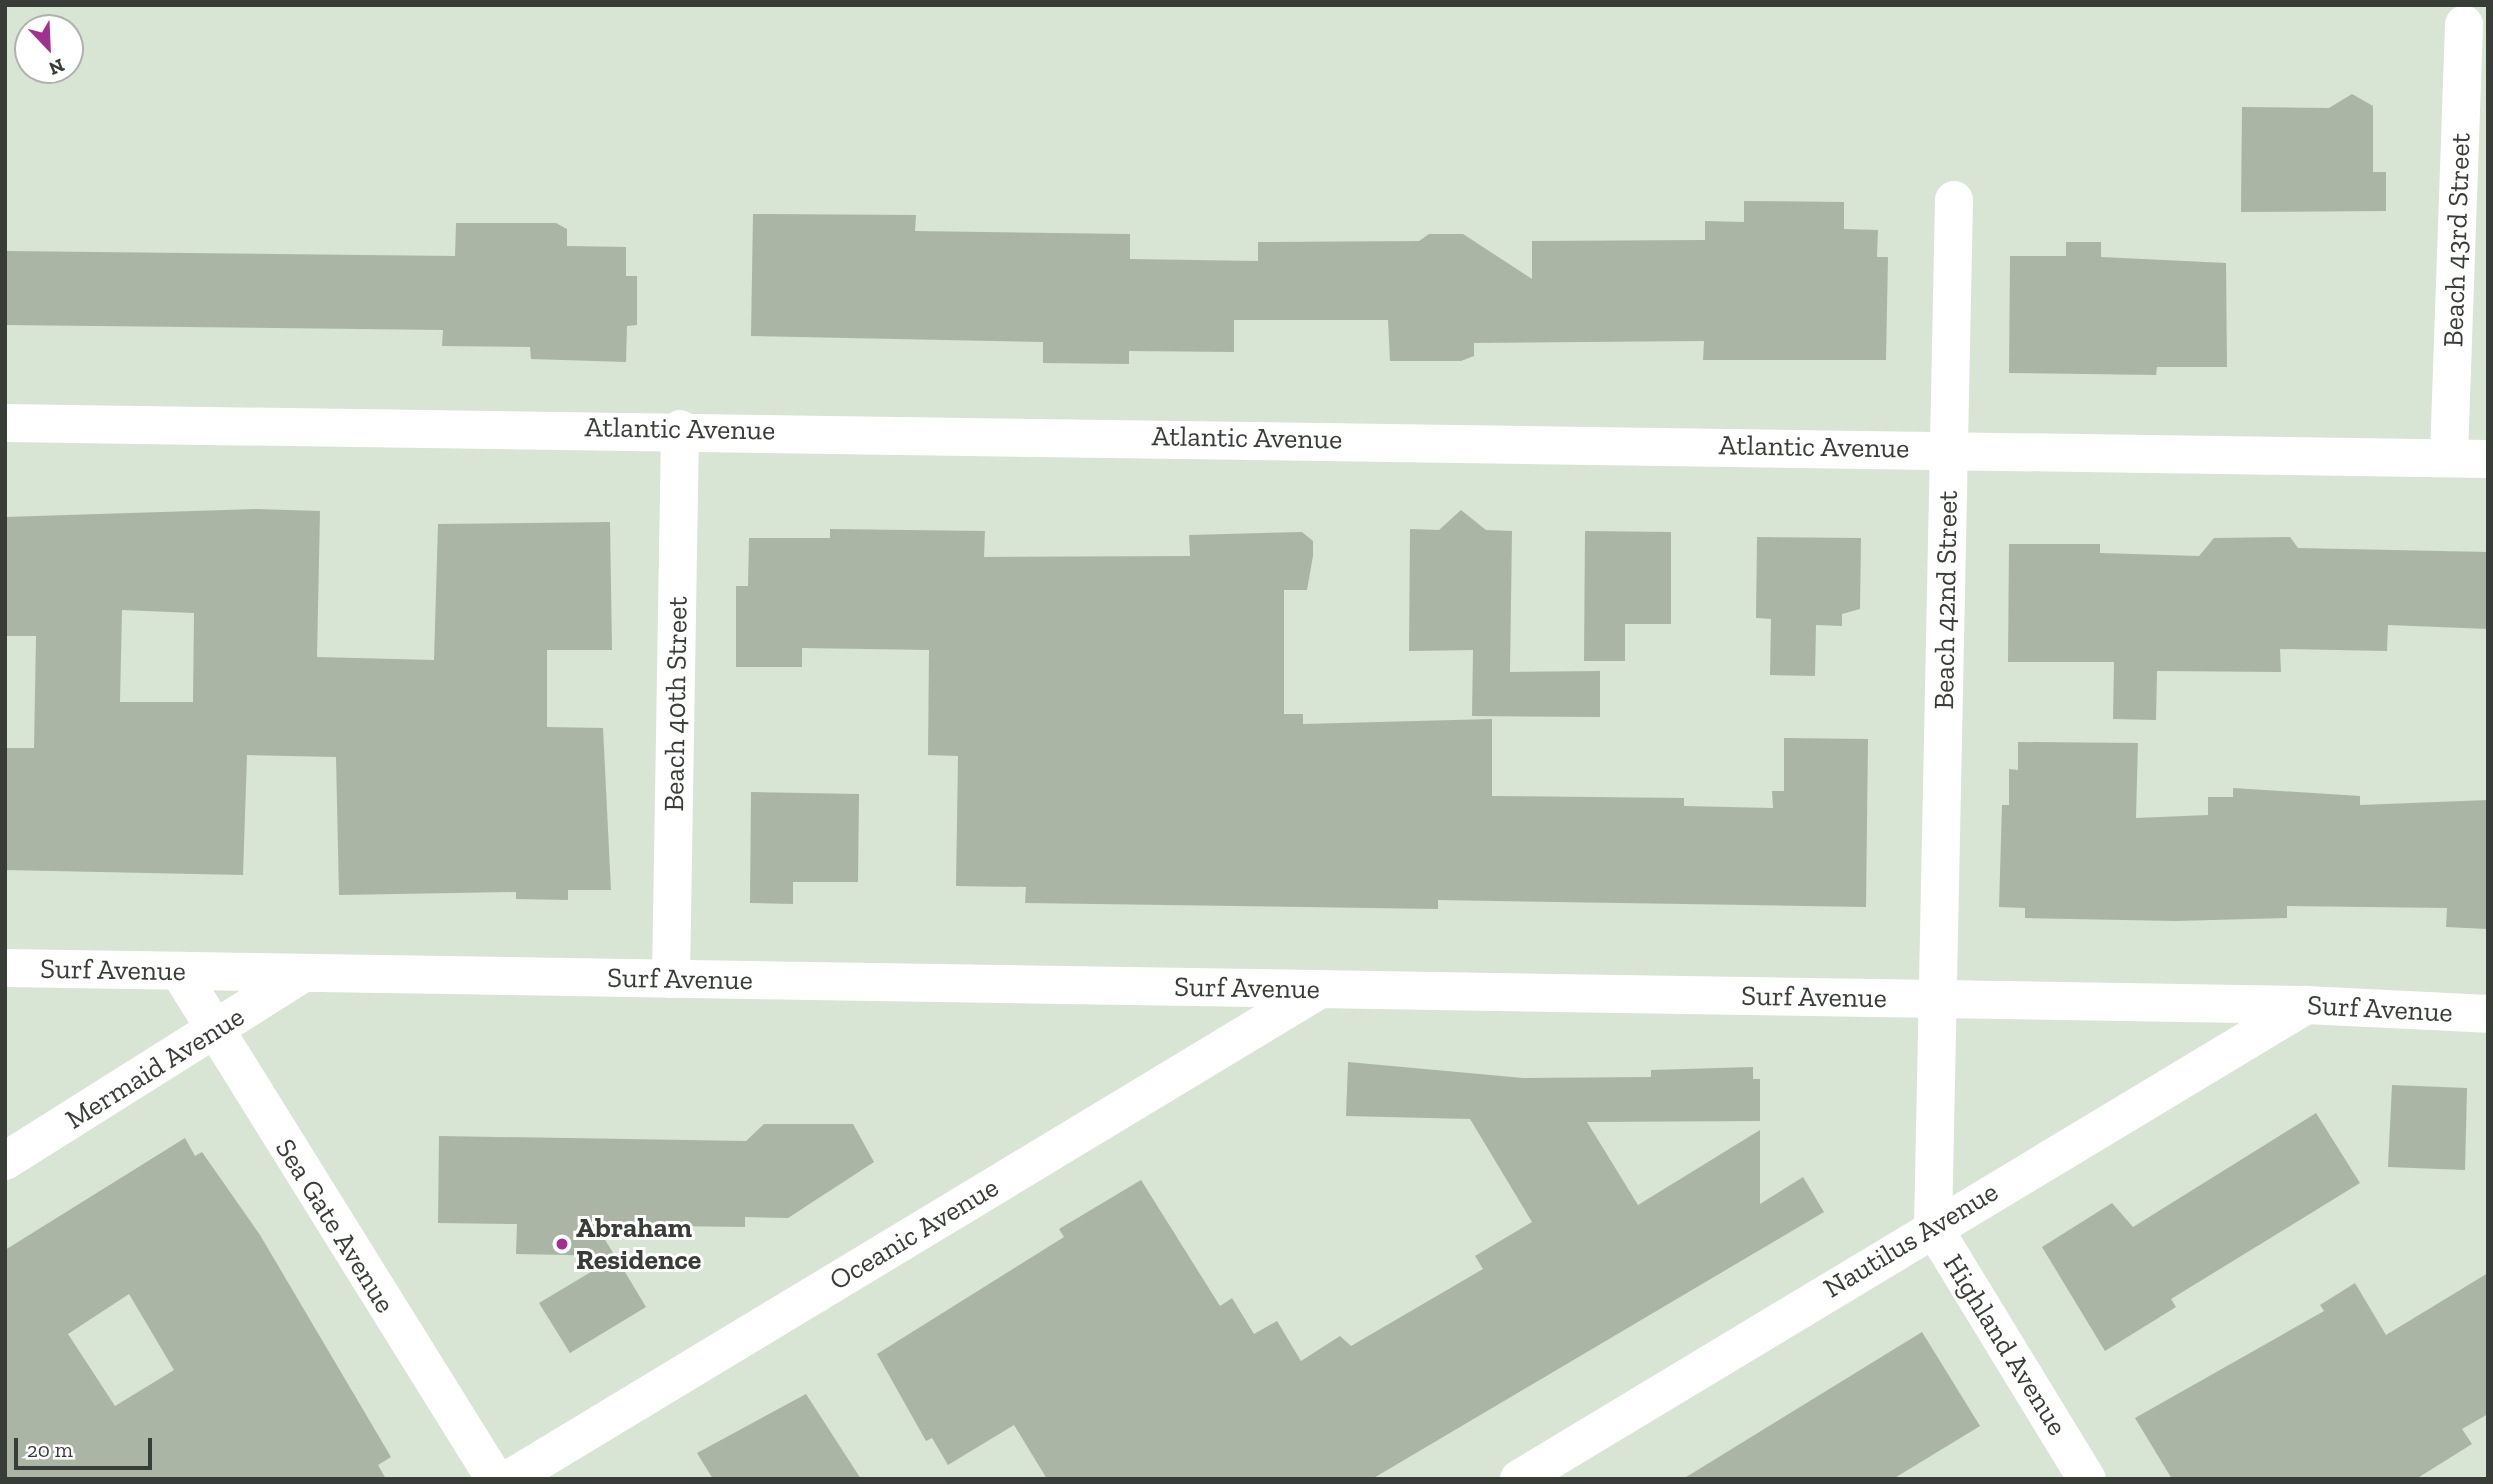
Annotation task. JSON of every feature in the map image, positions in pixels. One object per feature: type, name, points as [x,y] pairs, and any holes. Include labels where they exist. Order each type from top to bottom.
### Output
[{"type":"street","name":"Beach 43rd Street","points":[[2449,455],[2464,24]]},
{"type":"street","name":"Beach 42nd Street","points":[[1938,999],[1954,200]]},
{"type":"street","name":"Atlantic Avenue","points":[[5,423],[680,429],[2449,455],[2488,459]]},
{"type":"street","name":"Beach 40th Street","points":[[671,979],[680,429]]},
{"type":"street","name":"Surf Avenue","points":[[5,968],[2306,1005],[2488,1014]]},
{"type":"street","name":"Sea Gate Avenue","points":[[179,971],[213,1033],[495,1479]]},
{"type":"street","name":"Mermaid Avenue","points":[[5,1161],[213,1033],[303,974]]},
{"type":"street","name":"Oceanic Avenue","points":[[509,1479],[1320,990]]},
{"type":"street","name":"Highland Avenue","points":[[1938,999],[1933,1227],[2087,1479]]},
{"type":"street","name":"Nautilus Avenue","points":[[1519,1479],[1933,1227],[2306,1005]]},
{"type":"building","points":[[2352,94],[2373,106],[2373,172],[2386,172],[2386,211],[2241,212],[2242,107],[2329,108]]},
{"type":"building","points":[[1744,201],[1844,202],[1844,229],[1878,230],[1877,257],[1888,257],[1886,360],[1703,360],[1704,341],[1474,343],[1474,356],[1461,361],[1390,361],[1388,320],[1234,320],[1234,352],[1129,351],[1129,364],[1043,363],[1043,342],[751,336],[753,214],[916,215],[915,231],[1130,234],[1130,259],[1258,261],[1258,242],[1419,241],[1429,234],[1463,234],[1532,279],[1532,241],[1705,240],[1705,221],[1744,222]]},
{"type":"building","points":[[456,223],[556,223],[567,229],[567,246],[626,247],[626,276],[637,276],[637,325],[627,326],[626,362],[531,359],[530,347],[442,346],[443,330],[5,325],[5,251],[455,256]]},
{"type":"building","points":[[2066,242],[2101,242],[2101,257],[2226,263],[2227,367],[2157,367],[2156,375],[2009,373],[2010,256],[2066,256]]},
{"type":"building","points":[[257,509],[320,511],[317,657],[434,660],[438,524],[610,522],[612,650],[547,650],[547,727],[603,728],[611,890],[568,890],[568,900],[516,899],[516,892],[339,895],[336,757],[247,755],[243,875],[5,870],[5,748],[34,748],[36,636],[5,636],[5,517]],"holes":[[[122,610],[194,613],[193,702],[120,702]]]},
{"type":"building","points":[[1461,510],[1486,530],[1512,531],[1510,672],[1600,671],[1600,717],[1472,716],[1473,650],[1409,651],[1410,529],[1439,530]]},
{"type":"building","points":[[830,529],[985,531],[984,557],[1190,556],[1189,535],[1302,532],[1313,541],[1313,556],[1307,590],[1284,590],[1284,714],[1303,714],[1303,724],[1492,719],[1492,796],[1684,798],[1684,806],[1773,808],[1772,791],[1784,791],[1784,738],[1868,739],[1866,907],[1438,900],[1438,909],[1025,903],[1026,887],[956,886],[958,756],[928,755],[929,650],[802,648],[802,667],[736,667],[736,586],[748,586],[749,538],[830,538]]},
{"type":"building","points":[[1585,531],[1671,532],[1671,624],[1625,624],[1625,661],[1584,661]]},
{"type":"building","points":[[1757,537],[1861,538],[1860,609],[1842,614],[1842,626],[1816,625],[1815,676],[1770,675],[1771,619],[1756,618]]},
{"type":"building","points":[[2290,537],[2298,548],[2488,552],[2488,629],[2388,625],[2387,651],[2280,649],[2281,672],[2157,671],[2156,720],[2113,719],[2114,662],[2008,662],[2009,544],[2100,544],[2100,553],[2199,556],[2214,538]]},
{"type":"building","points":[[2018,742],[2138,743],[2136,818],[2208,815],[2208,797],[2233,797],[2233,788],[2360,796],[2360,805],[2488,800],[2488,929],[2446,927],[2447,908],[2287,906],[2287,918],[2175,921],[2025,918],[2025,908],[1999,907],[2002,805],[2009,805],[2009,769],[2018,770]]},
{"type":"building","points":[[751,792],[859,794],[858,882],[793,882],[793,904],[750,903]]},
{"type":"building","points":[[1348,1062],[1523,1078],[1651,1077],[1651,1070],[1753,1067],[1753,1079],[1760,1079],[1760,1121],[1587,1122],[1638,1205],[1760,1130],[1760,1204],[1803,1177],[1824,1212],[1372,1479],[1047,1479],[1014,1425],[948,1465],[932,1438],[926,1441],[877,1354],[1064,1237],[1059,1229],[1141,1180],[1220,1306],[1232,1298],[1254,1334],[1277,1321],[1301,1361],[1340,1336],[1351,1346],[1483,1269],[1475,1256],[1532,1222],[1470,1119],[1346,1116]]},
{"type":"building","points":[[2392,1085],[2467,1088],[2465,1170],[2388,1167]]},
{"type":"building","points":[[2316,1113],[2360,1183],[2171,1299],[2176,1307],[2105,1351],[2042,1247],[2112,1203],[2133,1227]]},
{"type":"building","name":"Abraham Residence","points":[[764,1124],[853,1124],[874,1162],[788,1218],[745,1217],[745,1227],[596,1225],[615,1256],[516,1254],[517,1224],[438,1223],[439,1136],[746,1141]]},
{"type":"building","points":[[185,1138],[195,1156],[202,1152],[260,1235],[391,1457],[378,1465],[386,1479],[5,1479],[5,1250]],"holes":[[[129,1294],[174,1370],[115,1406],[68,1334]]]},
{"type":"building","points":[[616,1257],[646,1307],[570,1353],[539,1303]]},
{"type":"building","points":[[2488,1273],[2488,1414],[2462,1429],[2472,1444],[2416,1479],[2172,1479],[2135,1418],[2324,1311],[2320,1305],[2355,1283],[2386,1335]]},
{"type":"building","points":[[1922,1332],[1980,1426],[1893,1479],[1683,1479]]},
{"type":"building","points":[[806,1394],[861,1479],[713,1479],[697,1453]]},
{"type":"place","name":"Abraham Residence","points":[[562,1244]]}]
